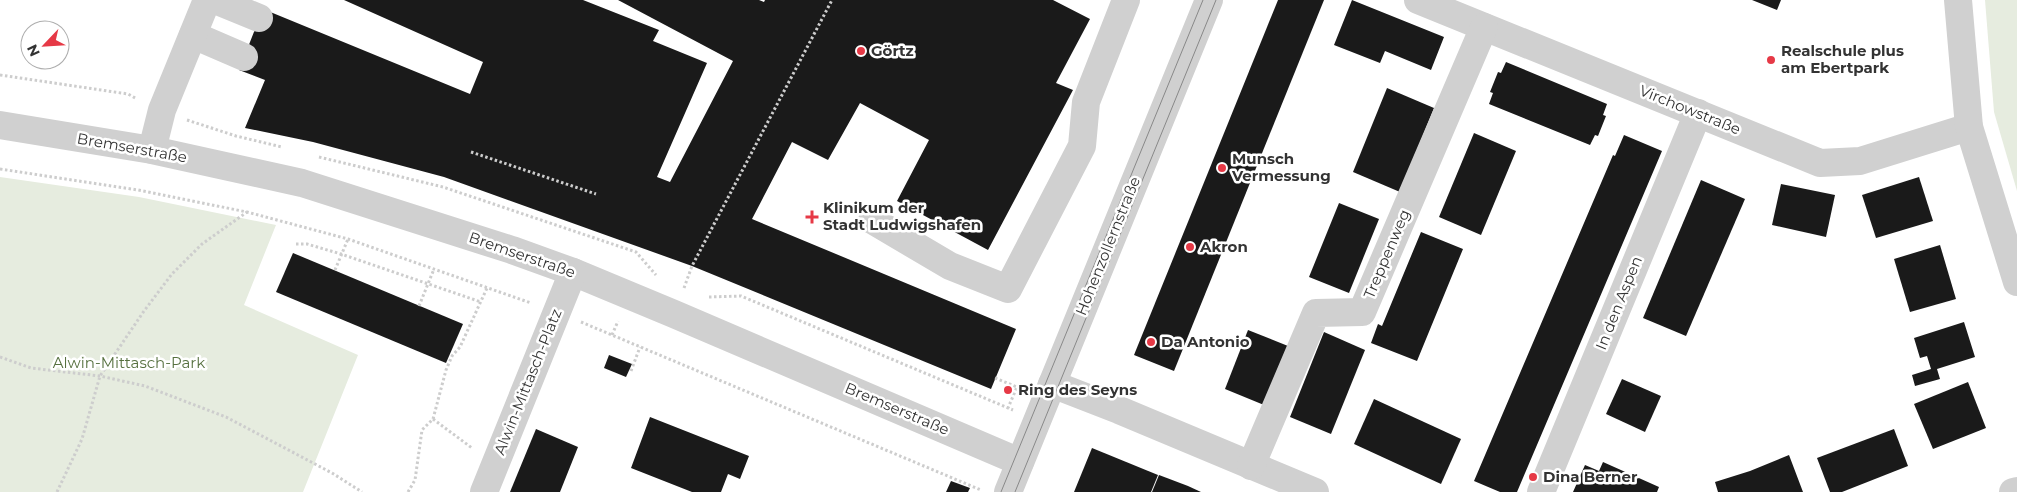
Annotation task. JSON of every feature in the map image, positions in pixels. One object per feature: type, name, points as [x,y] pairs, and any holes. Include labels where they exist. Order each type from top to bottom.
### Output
[{"type":"street","points":[[152,150],[162,110],[207,0]]},
{"type":"street","points":[[215,0],[259,18]]},
{"type":"street","points":[[872,220],[950,266],[1008,289],[1082,146],[1086,102],[1126,0]]},
{"type":"street","name":"Hohenzollernstraße","points":[[1008,492],[1209,0]]},
{"type":"street","name":"Virchowstraße","points":[[1418,0],[1820,163],[1860,161],[1969,127]]},
{"type":"street","points":[[1958,0],[1969,127],[2017,282]]},
{"type":"street","name":"Treppenweg","points":[[1251,466],[1316,313],[1362,312],[1484,27]]},
{"type":"street","points":[[193,35],[244,57]]},
{"type":"street","name":"In den Aspen","points":[[1541,492],[1698,113]]},
{"type":"street","name":"Bremserstraße","points":[[0,125],[152,150],[302,184],[512,250],[572,272],[1020,462]]},
{"type":"street","name":"Alwin-Mittasch-Platz","points":[[484,492],[572,272]]},
{"type":"street","points":[[1052,384],[1315,492]]},
{"type":"street","points":[[2013,492],[2017,491]]},
{"type":"path","points":[[683,291],[692,266],[832,0]]},
{"type":"path","points":[[471,152],[596,194]]},
{"type":"path","points":[[0,169],[138,190],[247,212],[348,239],[557,312],[986,492]]},
{"type":"path","points":[[58,492],[82,439],[100,376],[144,311],[172,274],[202,244],[247,212]]},
{"type":"path","points":[[335,270],[348,239]]},
{"type":"path","points":[[296,244],[307,244],[342,254],[481,302]]},
{"type":"path","points":[[420,306],[434,269]]},
{"type":"path","points":[[408,492],[415,480],[422,430],[433,419],[446,370],[452,356],[460,347],[487,288]]},
{"type":"path","points":[[631,371],[640,347]]},
{"type":"path","points":[[0,357],[31,368],[100,376],[146,386],[226,417],[362,492]]},
{"type":"path","points":[[995,378],[1017,387],[1008,408]]},
{"type":"path","points":[[433,419],[478,452],[496,461]]},
{"type":"green space","points":[[1985,0],[2017,0],[2017,191],[1994,112]]},
{"type":"green space","name":"Alwin-Mittasch-Park","points":[[0,177],[139,197],[276,225],[244,305],[358,355],[303,492],[0,492]]},
{"type":"building","name":"Klinikum der Stadt Ludwigshafen","points":[[344,0],[583,0],[659,30],[653,41],[707,63],[657,177],[670,182],[733,61],[618,0],[759,0],[764,2],[765,0],[1053,0],[1090,19],[1056,83],[1073,90],[988,250],[897,201],[929,140],[860,103],[828,160],[792,142],[752,219],[1016,329],[991,389],[692,266],[444,177],[313,142],[245,128],[265,80],[239,70],[263,9],[470,94],[483,62]]},
{"type":"building","points":[[1278,0],[1324,0],[1174,371],[1134,355]]},
{"type":"building","points":[[1352,0],[1444,37],[1431,70],[1385,51],[1380,63],[1334,45]]},
{"type":"building","name":"Realschule plus am Ebertpark","points":[[1752,0],[1781,0],[1777,10]]},
{"type":"building","points":[[1506,62],[1607,104],[1603,115],[1606,116],[1598,136],[1595,135],[1590,145],[1489,104],[1493,93],[1490,92],[1498,72],[1501,73]]},
{"type":"building","points":[[1387,88],[1434,108],[1400,192],[1353,172]]},
{"type":"building","points":[[1474,133],[1516,151],[1481,235],[1439,217]]},
{"type":"building","points":[[1624,135],[1662,151],[1517,492],[1500,492],[1474,481],[1613,155],[1615,156]]},
{"type":"building","points":[[1919,177],[1933,221],[1876,238],[1862,195]]},
{"type":"building","points":[[1701,180],[1745,199],[1686,336],[1643,318]]},
{"type":"building","points":[[1781,184],[1835,195],[1826,237],[1772,225]]},
{"type":"building","points":[[1339,203],[1379,219],[1349,293],[1309,277]]},
{"type":"building","points":[[1421,232],[1463,249],[1417,361],[1371,343],[1378,324],[1382,326]]},
{"type":"building","points":[[1940,245],[1956,299],[1910,312],[1894,259]]},
{"type":"building","points":[[293,253],[463,324],[446,363],[276,292]]},
{"type":"building","points":[[1964,322],[1975,357],[1937,369],[1940,379],[1915,386],[1912,375],[1931,369],[1927,356],[1920,358],[1914,338]]},
{"type":"building","points":[[1248,330],[1288,346],[1264,405],[1225,389]]},
{"type":"building","points":[[1324,332],[1365,350],[1331,434],[1290,417]]},
{"type":"building","points":[[609,355],[632,364],[626,377],[604,368]]},
{"type":"building","points":[[1622,379],[1661,396],[1645,432],[1606,414]]},
{"type":"building","points":[[1968,382],[1986,428],[1933,449],[1914,404]]},
{"type":"building","points":[[1374,399],[1461,439],[1441,484],[1354,444]]},
{"type":"building","points":[[650,417],[749,456],[740,479],[728,474],[721,492],[692,492],[631,468]]},
{"type":"building","points":[[536,429],[578,447],[560,492],[510,492]]},
{"type":"building","points":[[1894,429],[1908,466],[1842,492],[1830,492],[1817,458]]},
{"type":"building","points":[[1092,448],[1158,475],[1151,492],[1074,492]]},
{"type":"building","points":[[1789,455],[1803,492],[1718,492],[1715,482],[1750,471]]},
{"type":"building","points":[[1603,462],[1659,487],[1657,492],[1573,492],[1585,465],[1599,471]]},
{"type":"building","points":[[1159,475],[1188,486],[1201,492],[1152,492]]},
{"type":"building","points":[[951,481],[970,488],[968,492],[946,492]]},
{"type":"tram line","points":[[1001,492],[1203,0]]},
{"type":"tram line","points":[[1015,492],[1216,0]]},
{"type":"place","name":"Görtz","points":[[861,51]]},
{"type":"place","name":"Realschule plus am Ebertpark","points":[[1771,60]]},
{"type":"place","name":"Munsch Vermessung","points":[[1222,168]]},
{"type":"place","name":"Klinikum der Stadt Ludwigshafen","points":[[812,217]]},
{"type":"place","name":"Akron","points":[[1190,247]]},
{"type":"place","name":"Da Antonio","points":[[1151,342]]},
{"type":"place","name":"Ring des Seyns","points":[[1008,390]]},
{"type":"place","name":"Dina Berner","points":[[1533,477]]}]
